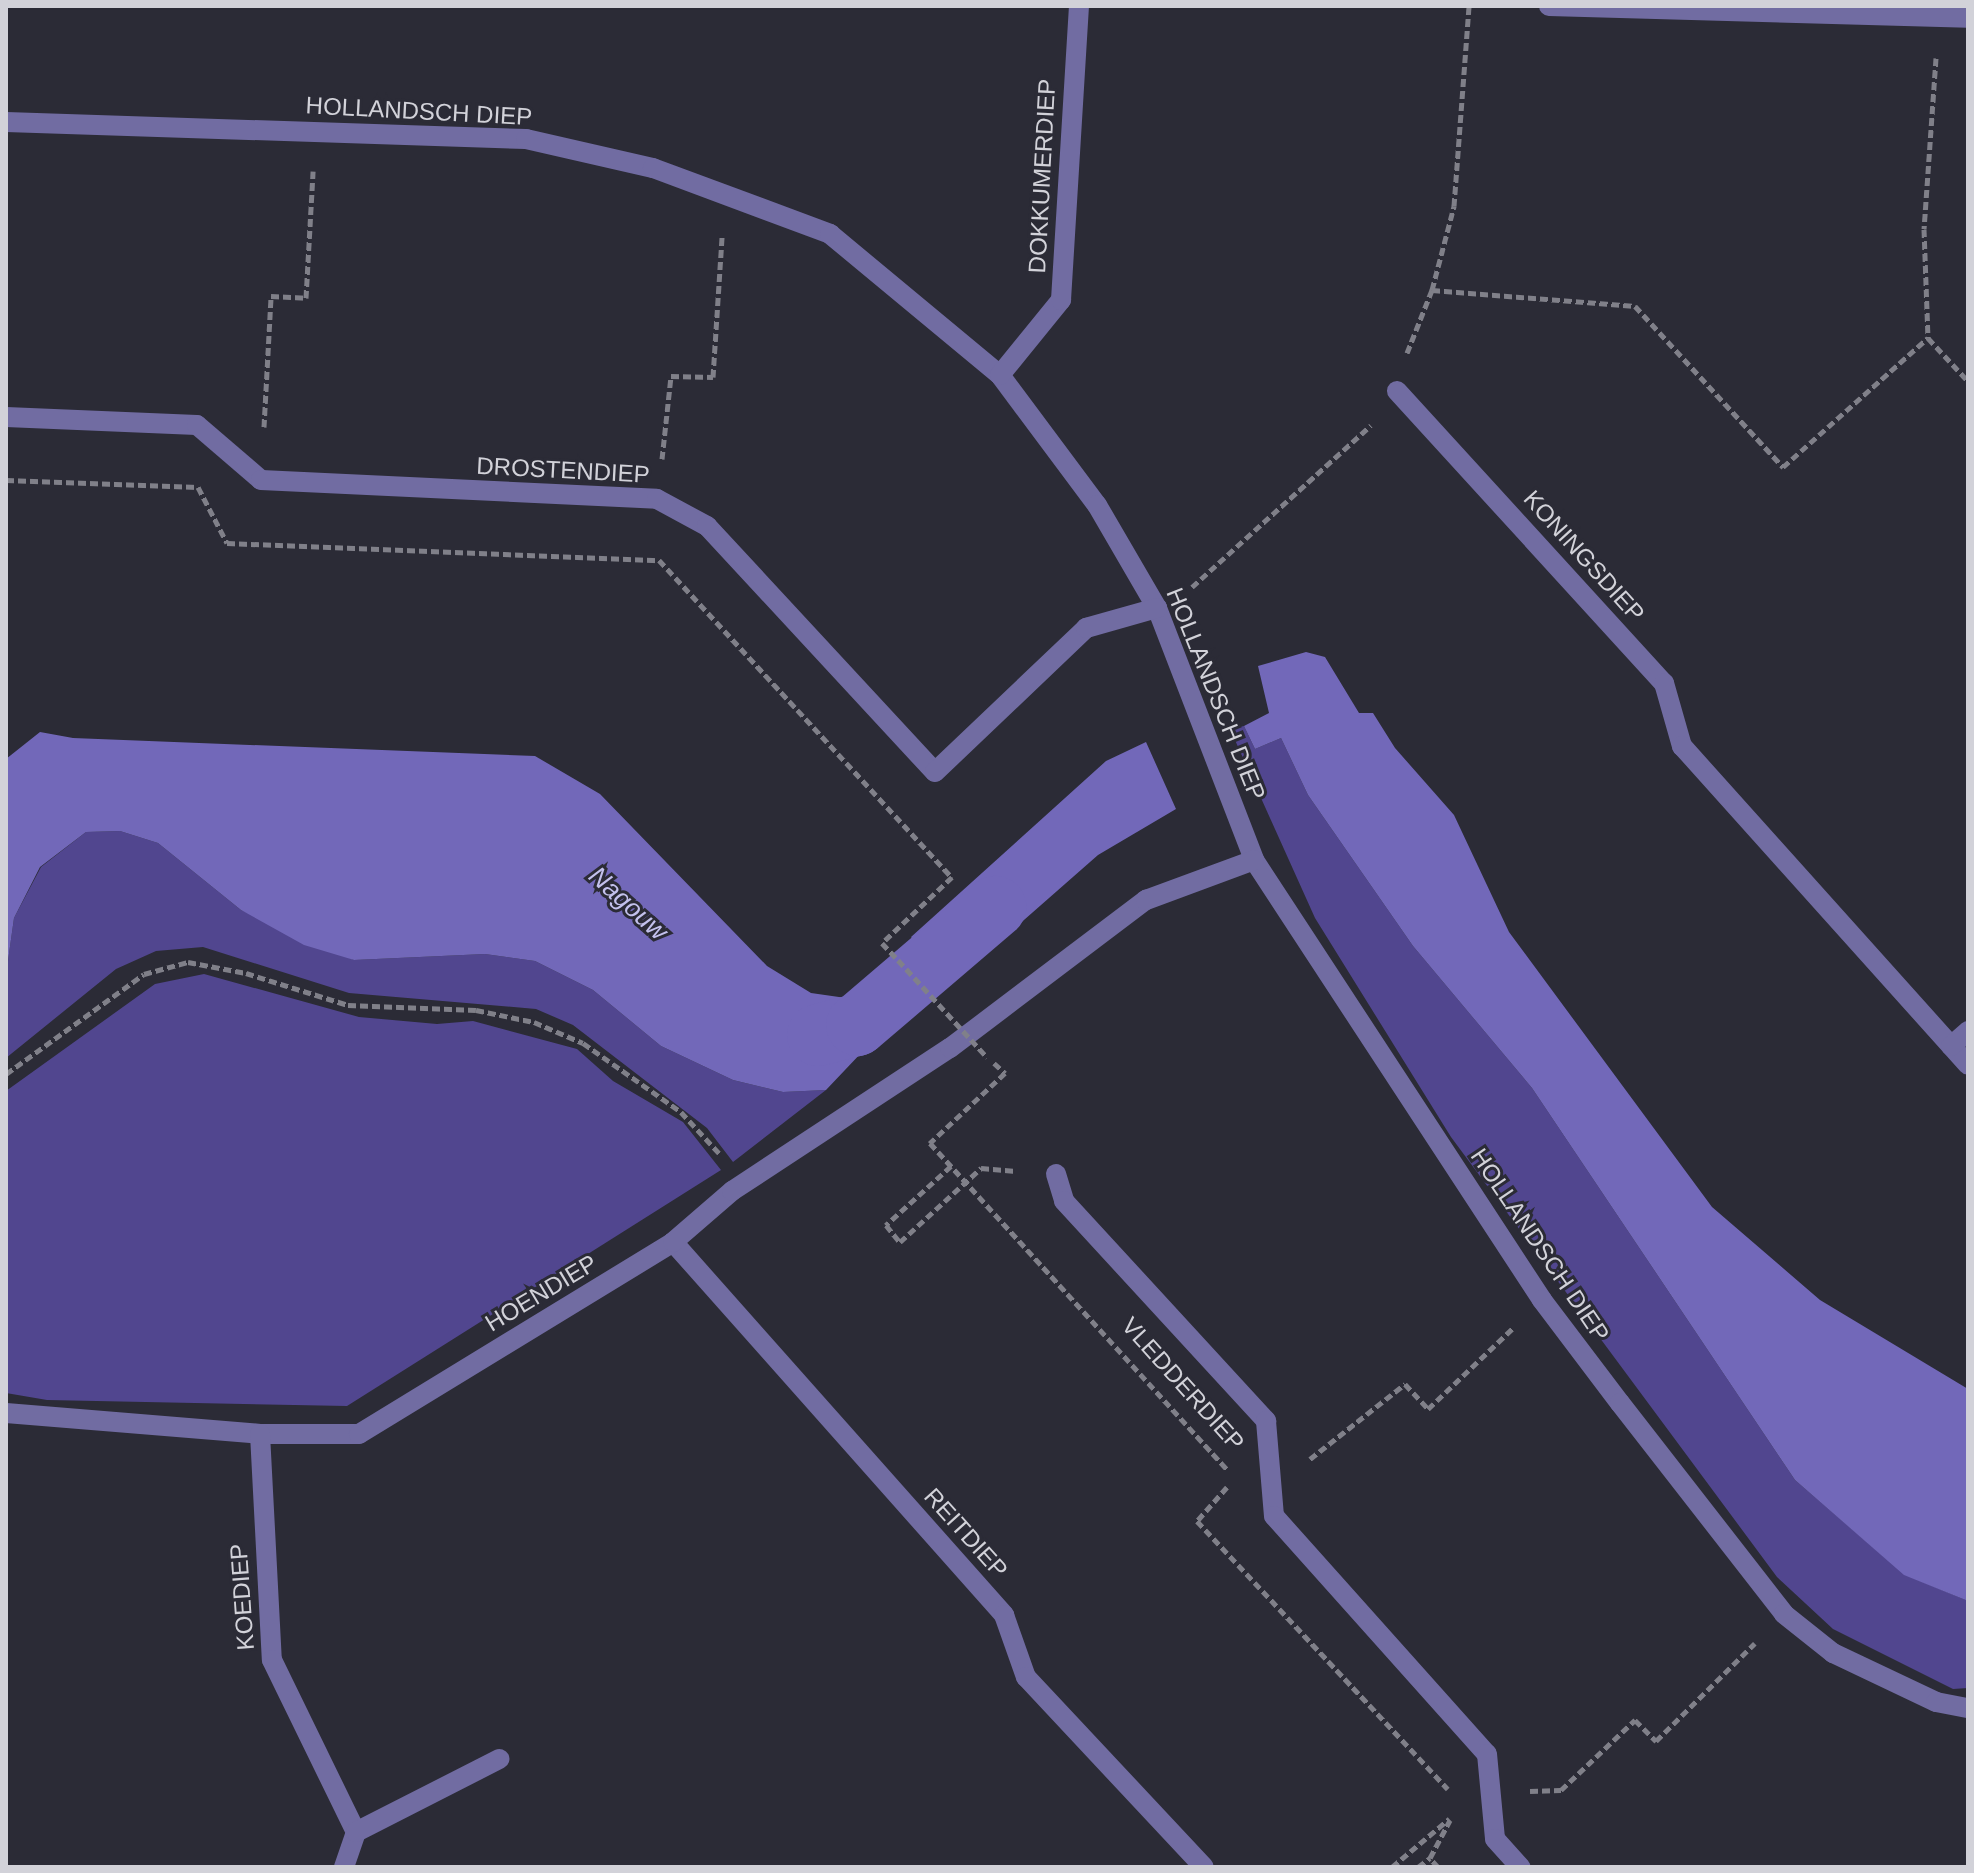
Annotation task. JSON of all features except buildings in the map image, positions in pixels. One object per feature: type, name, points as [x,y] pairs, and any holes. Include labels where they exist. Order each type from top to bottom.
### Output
[{"type":"street","name":"DOKKUMERDIEP","points":[[1000,375],[1061,300],[1079,6]]},
{"type":"street","points":[[1549,6],[1968,18]]},
{"type":"street","name":"HOLLANDSCH DIEP","points":[[6,122],[526,139],[653,168],[830,234],[1000,375],[1097,505],[1157,608],[1254,860],[1542,1300],[1784,1614],[1833,1653],[1936,1702],[1968,1708]]},
{"type":"street","name":"KONINGSDIEP","points":[[1397,391],[1664,683],[1682,746],[1968,1065]]},
{"type":"street","points":[[6,417],[197,425],[261,480]]},
{"type":"street","name":"DROSTENDIEP","points":[[261,480],[657,499],[707,526],[935,772],[1086,628],[1157,608]]},
{"type":"street","name":"HOENDIEP","points":[[6,1413],[260,1434],[359,1434],[673,1242],[732,1191],[906,1078],[1146,900],[1254,860]]},
{"type":"street","points":[[1951,1046],[1968,1031]]},
{"type":"street","name":"VLEDDERDIEP","points":[[1056,1174],[1064,1201],[1266,1421],[1274,1516],[1487,1754],[1495,1839],[1520,1867]]},
{"type":"street","name":"REITDIEP","points":[[673,1242],[1004,1615],[1026,1677],[1204,1867]]},
{"type":"street","name":"KOEDIEP","points":[[260,1434],[272,1660],[356,1832]]},
{"type":"street","points":[[344,1867],[356,1832],[499,1759]]},
{"type":"path","points":[[1157,608],[1204,579],[1380,417],[1397,391],[1432,290],[1454,206],[1469,6]]},
{"type":"path","points":[[1939,17],[1924,229],[1928,338],[1968,381]]},
{"type":"path","points":[[261,480],[271,296],[306,298],[316,131]]},
{"type":"path","points":[[657,499],[671,376],[713,377],[725,193]]},
{"type":"path","points":[[1432,290],[1635,306],[1783,467],[1928,338]]},
{"type":"path","name":"VLEDDERDIEP","points":[[6,480],[198,487],[227,543],[659,560],[952,877],[882,943],[1005,1073],[930,1143],[1227,1469],[1227,1493],[1197,1521],[1459,1802]]},
{"type":"path","points":[[6,1074],[144,974],[188,962],[246,973],[348,1005],[476,1010],[534,1022],[583,1043],[681,1112],[722,1157]]},
{"type":"path","points":[[951,1166],[886,1225],[900,1242],[981,1168]]},
{"type":"path","points":[[1271,1464],[1303,1465],[1405,1384],[1428,1409],[1542,1300]]},
{"type":"path","points":[[1489,1792],[1561,1790],[1635,1720],[1656,1741],[1784,1614]]},
{"type":"path","points":[[1418,1867],[1430,1858],[1452,1816]]},
{"type":"path","points":[[1392,1867],[1431,1831]]},
{"type":"path","points":[[1430,1858],[1438,1867]]},
{"type":"shaded area","points":[[1244,726],[1255,749],[1281,738],[1308,795],[1413,946],[1532,1088],[1795,1480],[1904,1574],[1968,1601],[1968,1688],[1953,1689],[1833,1629],[1777,1577],[1451,1137],[1315,918],[1230,729]]},
{"type":"shaded area","points":[[120,831],[158,843],[241,910],[354,960],[485,954],[535,961],[593,990],[661,1046],[733,1080],[783,1092],[826,1090],[733,1162],[707,1128],[573,1025],[536,1009],[349,993],[203,947],[156,951],[116,969],[6,1058],[6,975],[14,918],[41,867],[86,832]]},
{"type":"shaded area","points":[[204,974],[359,1017],[437,1024],[473,1021],[577,1049],[613,1081],[683,1122],[721,1170],[347,1406],[47,1400],[6,1393],[6,1091],[155,984]]},
{"type":"water","points":[[1306,652],[1325,657],[1359,713],[1373,713],[1395,748],[1454,815],[1509,932],[1712,1207],[1820,1300],[1968,1389],[1968,1601],[1904,1575],[1795,1480],[1532,1088],[1413,946],[1308,795],[1281,738],[1255,749],[1244,726],[1269,713],[1258,666]]},
{"type":"water","points":[[40,732],[73,738],[535,756],[600,794],[767,966],[811,993],[846,998],[883,974],[908,1019],[863,1051],[826,1090],[783,1092],[733,1080],[661,1046],[593,990],[535,961],[485,954],[354,960],[304,945],[241,910],[158,843],[120,831],[86,832],[40,867],[14,918],[6,975],[6,759]]},
{"type":"water","points":[[1146,742],[1176,809],[1098,855],[950,985],[911,937],[1106,761]]},
{"type":"waterway","name":"Nagouw","points":[[818,1035],[857,1025],[995,907]]}]
